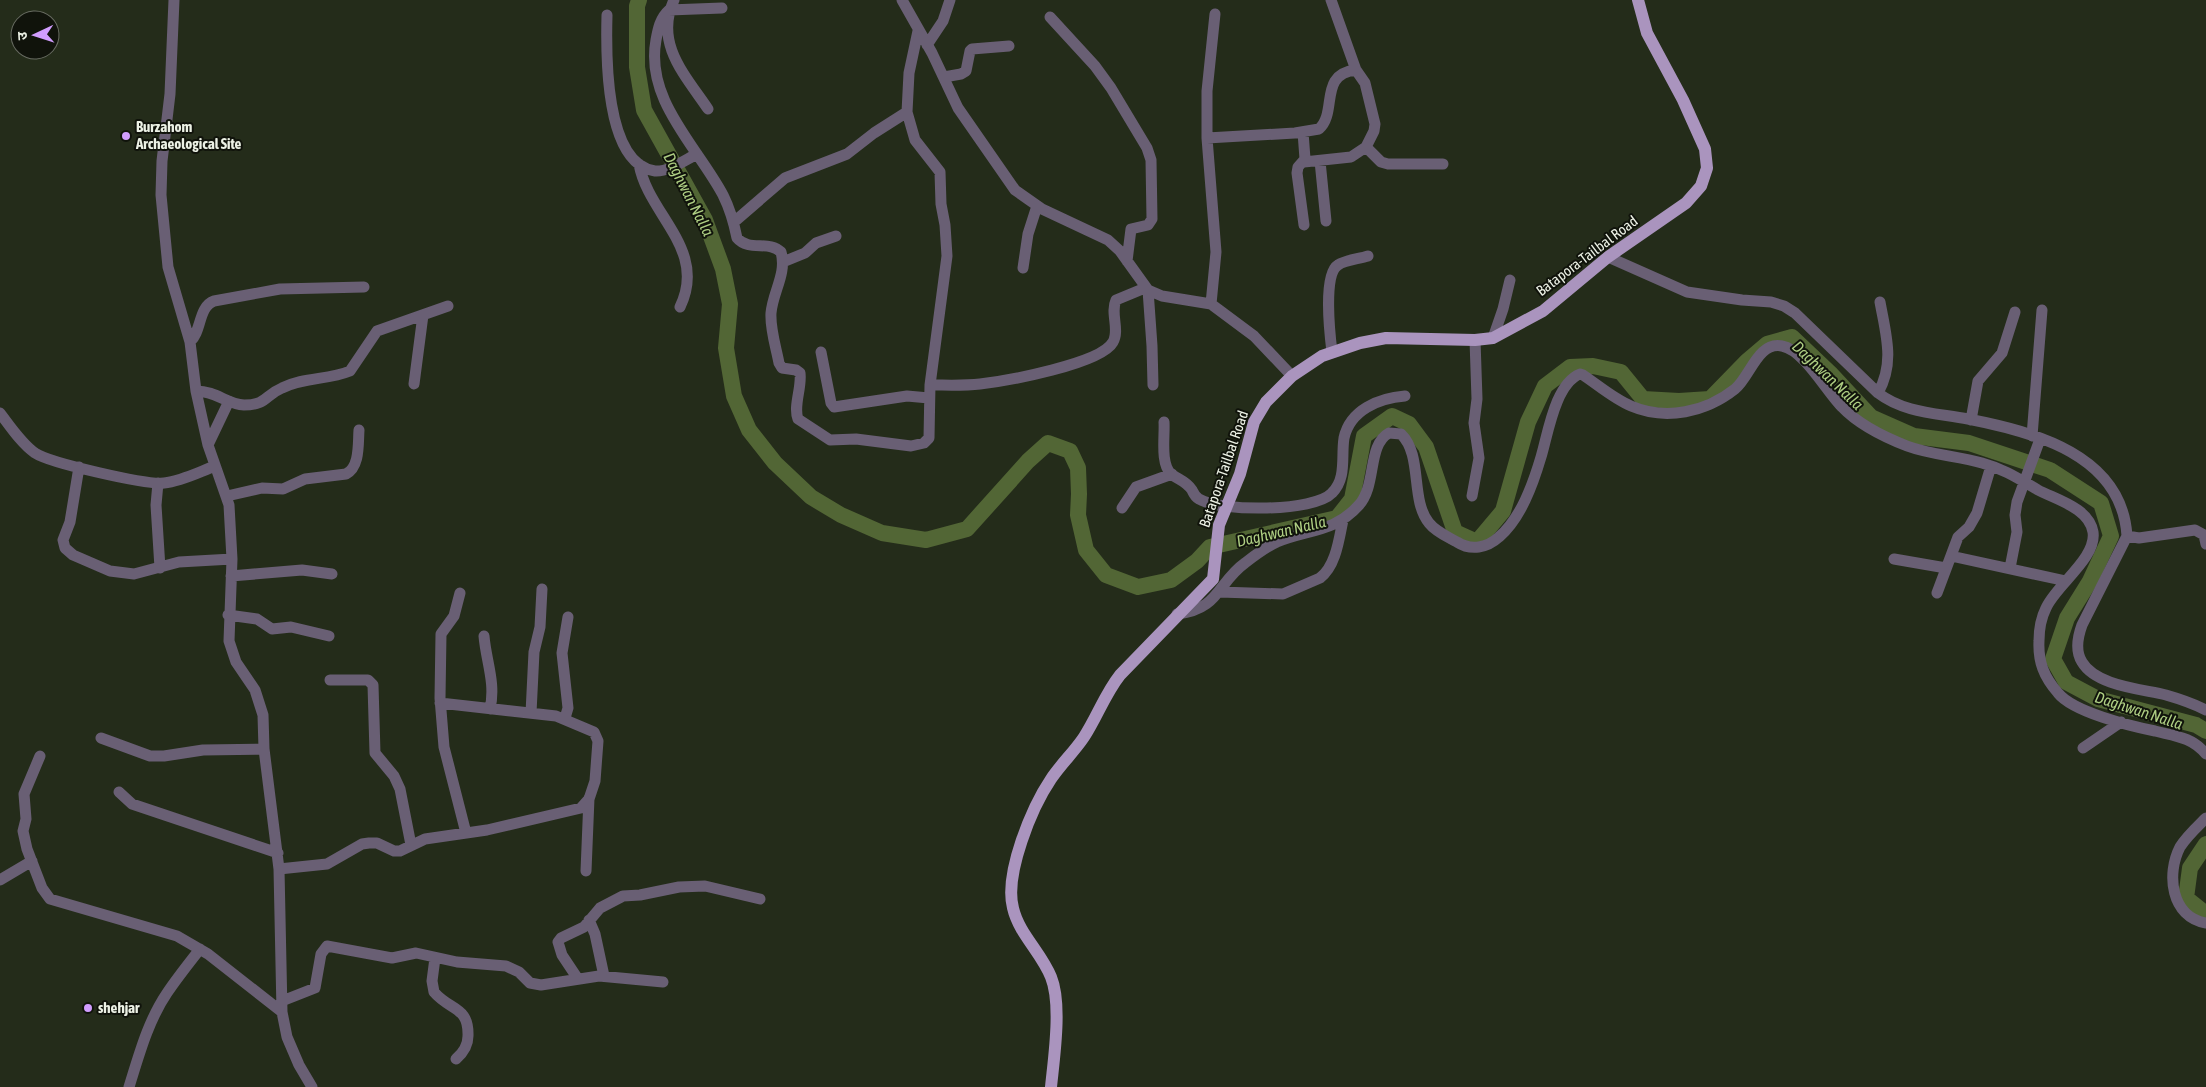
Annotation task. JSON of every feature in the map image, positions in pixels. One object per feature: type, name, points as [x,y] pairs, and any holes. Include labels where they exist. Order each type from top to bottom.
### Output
[{"type":"main road","name":"Batapora-Tailbal Road","points":[[1051,1087],[1056,1024],[1055,993],[1052,978],[1017,921],[1013,908],[1011,884],[1016,855],[1049,781],[1082,739],[1109,689],[1120,675],[1152,643],[1177,614],[1213,580],[1219,525],[1240,474],[1249,437],[1266,402],[1292,376],[1309,364],[1332,352],[1360,343],[1386,338],[1475,340],[1493,338],[1543,311],[1608,257],[1686,203],[1702,186],[1707,168],[1702,140],[1647,33],[1638,0]]},
{"type":"street","points":[[174,0],[173,50],[162,160],[161,195],[168,267],[190,342],[196,391],[208,445],[227,496],[232,559],[228,615],[229,641],[232,652],[255,690],[260,702],[264,749],[278,853],[282,1006],[287,1037],[299,1066],[312,1087]]},
{"type":"street","points":[[902,0],[944,77],[958,108],[1015,190],[1037,206],[1108,240],[1128,261],[1146,289],[1152,346],[1153,386]]},
{"type":"street","points":[[926,45],[943,21],[950,0]]},
{"type":"street","points":[[1304,225],[1297,173],[1298,167],[1304,162],[1320,162],[1352,157],[1366,147],[1374,131],[1375,124],[1365,83],[1356,70],[1332,0]]},
{"type":"street","points":[[672,5],[658,28],[654,51],[655,69],[660,90],[665,102],[722,194],[740,241],[747,246],[779,249],[783,262],[772,308],[772,326],[781,366],[785,369],[796,370],[800,374],[798,419],[830,440],[856,440],[911,446],[924,444],[929,438],[930,385],[947,256],[939,168],[923,153],[915,140],[907,112],[908,73],[918,31]]},
{"type":"street","points":[[672,5],[722,8]]},
{"type":"street","points":[[672,5],[667,28],[672,54],[708,109]]},
{"type":"street","points":[[1211,304],[1216,252],[1207,138],[1208,81],[1215,14]]},
{"type":"street","points":[[607,15],[606,52],[612,110],[619,133],[633,159],[654,171],[666,169],[697,154]]},
{"type":"street","points":[[1050,17],[1100,73],[1149,152],[1152,219],[1148,224],[1131,229],[1128,261]]},
{"type":"street","points":[[944,77],[961,74],[966,71],[970,50],[972,49],[1009,46]]},
{"type":"street","points":[[1207,138],[1312,131],[1322,126],[1330,92],[1337,78],[1344,73],[1356,70]]},
{"type":"street","points":[[734,222],[786,178],[847,154],[874,133],[907,112]]},
{"type":"street","points":[[1303,132],[1304,162]]},
{"type":"street","points":[[1366,147],[1381,162],[1388,164],[1443,164]]},
{"type":"street","points":[[1320,162],[1326,221]]},
{"type":"street","points":[[639,164],[644,185],[683,250],[686,277],[685,296],[680,307]]},
{"type":"street","points":[[1023,268],[1028,234],[1037,206]]},
{"type":"street","points":[[783,262],[805,253],[816,243],[836,236]]},
{"type":"street","points":[[1332,352],[1329,311],[1333,270],[1339,264],[1368,256]]},
{"type":"street","points":[[1608,257],[1687,292],[1771,302],[1784,306],[1795,313],[1890,403],[1904,408],[1971,420],[2036,442],[2067,448],[2082,457],[2106,481],[2126,522],[2127,536],[2078,636],[2078,648],[2082,662],[2093,673],[2106,680],[2167,696],[2206,710]]},
{"type":"street","points":[[1493,338],[1504,309],[1510,280]]},
{"type":"street","points":[[190,342],[198,333],[206,307],[214,301],[280,289],[364,287]]},
{"type":"street","points":[[930,385],[986,383],[1048,371],[1089,358],[1105,350],[1113,343],[1115,337],[1113,312],[1116,300],[1146,289],[1162,296],[1211,304],[1254,336],[1292,376]]},
{"type":"street","points":[[1878,393],[1887,374],[1889,362],[1880,302]]},
{"type":"street","points":[[196,391],[212,392],[242,405],[264,402],[282,388],[306,379],[350,371],[377,331],[448,306]]},
{"type":"street","points":[[2010,568],[2017,532],[2016,508],[2027,477],[2036,442],[2042,310]]},
{"type":"street","points":[[1971,420],[1978,381],[2002,353],[2014,312]]},
{"type":"street","points":[[414,384],[422,314]]},
{"type":"street","points":[[1472,496],[1479,458],[1474,423],[1476,398],[1475,340]]},
{"type":"street","points":[[1177,614],[1196,610],[1220,592],[1243,564],[1276,543],[1318,531],[1343,520],[1360,504],[1367,494],[1379,441],[1389,433],[1396,432],[1406,439],[1410,446],[1422,509],[1428,522],[1435,529],[1464,546],[1478,548],[1491,543],[1500,536],[1525,500],[1541,458],[1560,397],[1566,384],[1572,378],[1580,374],[1583,375],[1632,407],[1651,412],[1675,414],[1692,412],[1714,402],[1736,388],[1750,372],[1760,354],[1772,346],[1782,346],[1792,350],[1804,360],[1842,408],[1873,430],[1920,450],[1991,466],[2027,477],[2079,511],[2091,524],[2093,544],[2086,557],[2046,606],[2042,617],[2038,652],[2044,672],[2060,696],[2083,711],[2190,740],[2199,745],[2206,754]]},
{"type":"street","points":[[821,352],[834,407],[907,396],[929,398]]},
{"type":"street","points":[[1164,422],[1165,460],[1172,474],[1184,480],[1200,499],[1226,506],[1297,505],[1325,498],[1332,493],[1338,484],[1344,460],[1344,439],[1348,427],[1356,416],[1376,402],[1390,397],[1405,396]]},
{"type":"street","points":[[208,445],[229,401]]},
{"type":"street","points":[[0,413],[35,453],[79,467],[158,483],[177,480],[215,466]]},
{"type":"street","points":[[227,496],[262,488],[283,489],[305,479],[346,474],[350,472],[355,464],[359,430]]},
{"type":"street","points":[[1936,593],[1960,533],[1969,527],[1977,513],[1991,466]]},
{"type":"street","points":[[79,467],[70,522],[63,540],[72,556],[110,571],[134,574],[179,562],[232,559]]},
{"type":"street","points":[[1122,508],[1136,487],[1172,474]]},
{"type":"street","points":[[158,483],[156,505],[160,568]]},
{"type":"street","points":[[1220,592],[1283,594],[1320,578],[1333,560],[1343,520]]},
{"type":"street","points":[[2127,536],[2139,538],[2195,530],[2204,535],[2206,544]]},
{"type":"street","points":[[1951,556],[2066,581]]},
{"type":"street","points":[[1894,559],[1946,568]]},
{"type":"street","points":[[231,576],[302,570],[332,574]]},
{"type":"street","points":[[531,713],[534,652],[540,627],[542,589]]},
{"type":"street","points":[[460,593],[456,611],[441,634],[440,703],[444,748],[466,833]]},
{"type":"street","points":[[228,615],[257,619],[272,629],[291,627],[329,636]]},
{"type":"street","points":[[565,718],[567,701],[562,653],[568,617]]},
{"type":"street","points":[[484,636],[492,679],[493,696],[490,709]]},
{"type":"street","points":[[330,680],[368,680],[373,685],[375,753],[394,776],[400,789],[411,845]]},
{"type":"street","points":[[279,869],[327,864],[369,843],[377,843],[394,851],[403,850],[425,839],[466,833],[575,810],[585,805],[595,780],[597,736],[594,732],[565,718],[440,703]]},
{"type":"street","points":[[2083,748],[2121,722]]},
{"type":"street","points":[[101,738],[150,756],[164,756],[203,750],[264,749]]},
{"type":"street","points":[[40,756],[27,784],[23,798],[26,819],[24,841],[42,888],[50,899],[177,936],[200,949],[282,1006]]},
{"type":"street","points":[[119,792],[132,804],[278,853]]},
{"type":"street","points":[[586,871],[589,798]]},
{"type":"street","points":[[2206,818],[2181,846],[2176,857],[2173,882],[2178,904],[2190,916],[2206,923]]},
{"type":"street","points":[[0,880],[32,861]]},
{"type":"street","points":[[578,979],[562,955],[558,942],[584,927],[600,908],[616,898],[678,887],[705,886],[760,899]]},
{"type":"street","points":[[589,920],[595,934],[604,976]]},
{"type":"street","points":[[282,1006],[315,988],[321,954],[327,946],[392,958],[416,953],[457,962],[506,966],[512,968],[526,980],[536,985],[604,976],[663,982]]},
{"type":"street","points":[[129,1087],[145,1036],[159,1007],[200,949]]},
{"type":"street","points":[[434,958],[432,981],[434,992],[462,1013],[468,1022],[467,1046],[456,1059]]},
{"type":"waterway","name":"Daghwan Nalla","points":[[639,0],[637,6],[637,67],[644,110],[705,220],[723,269],[730,304],[726,348],[734,396],[749,430],[775,463],[811,497],[841,515],[882,533],[926,540],[967,529],[1028,461],[1048,443],[1070,451],[1078,468],[1078,515],[1086,550],[1106,575],[1138,587],[1171,580],[1197,561],[1210,547],[1337,518],[1352,499],[1364,436],[1392,416],[1409,424],[1426,447],[1455,532],[1477,542],[1503,511],[1528,422],[1545,386],[1570,367],[1593,366],[1621,372],[1643,399],[1679,401],[1710,399],[1747,361],[1767,344],[1792,337],[1830,373],[1871,417],[1914,436],[1969,443],[2050,470],[2101,503],[2111,536],[2090,581],[2067,618],[2053,659],[2066,682],[2098,699],[2196,725],[2206,731]]},
{"type":"waterway","name":"Daghwan Nalla","points":[[2206,844],[2190,868],[2186,898],[2206,914]]},
{"type":"place","name":"Burzahom Archaeological Site","points":[[126,136]]},
{"type":"place","name":"shehjar","points":[[88,1008]]}]
